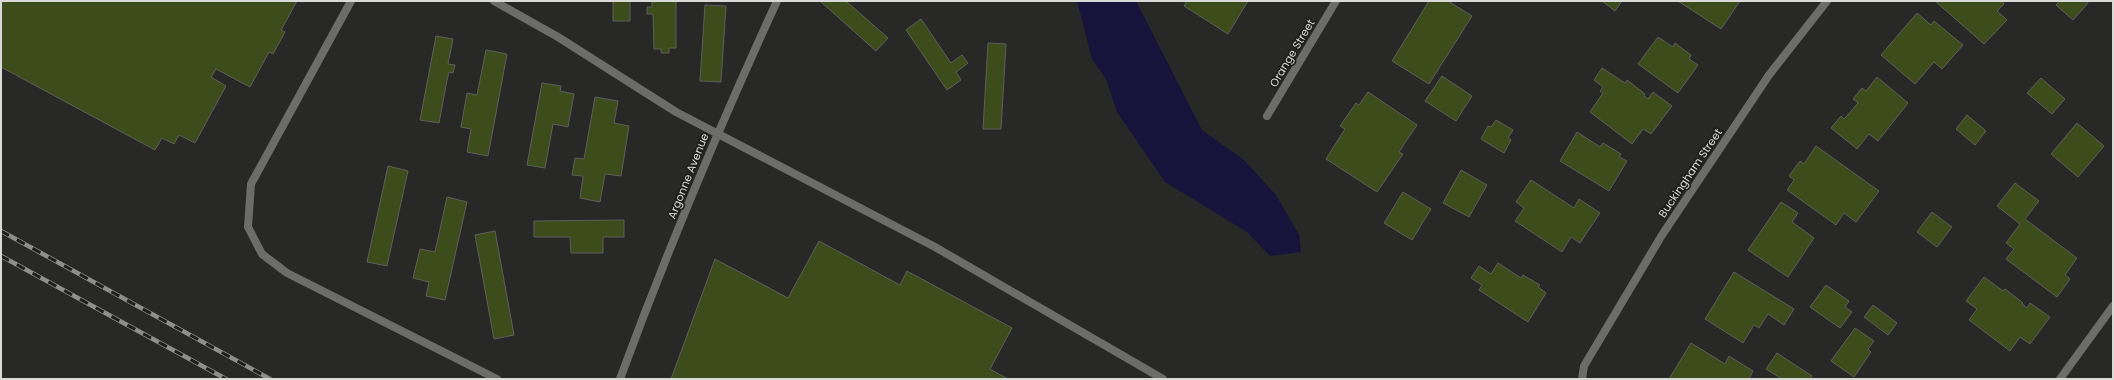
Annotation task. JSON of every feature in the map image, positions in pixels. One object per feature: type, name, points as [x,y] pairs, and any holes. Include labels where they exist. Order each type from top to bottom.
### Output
[{"type":"street","points":[[351,1],[251,184],[248,227],[262,254],[287,273],[497,379]]},
{"type":"street","name":"Argonne Avenue","points":[[494,1],[558,37],[676,112],[718,134],[646,308],[620,379]]},
{"type":"street","points":[[777,1],[718,134],[935,247],[1163,379]]},
{"type":"street","name":"Orange Street","points":[[1267,116],[1336,1]]},
{"type":"street","name":"Buckingham Street","points":[[1582,379],[1584,366],[1662,235],[1769,75],[1827,1]]},
{"type":"street","points":[[2060,379],[2113,306]]},
{"type":"shaded area","points":[[1077,1],[1136,1],[1202,130],[1244,160],[1276,195],[1299,235],[1301,252],[1270,256],[1247,232],[1165,182],[1117,112],[1106,79],[1092,59]]},
{"type":"building","points":[[1,1],[297,1],[281,30],[285,32],[273,54],[269,52],[250,87],[216,69],[211,77],[226,86],[195,143],[179,135],[174,144],[162,138],[155,150],[1,67]]},
{"type":"building","points":[[613,1],[630,1],[630,21],[613,21]]},
{"type":"building","points":[[652,1],[676,1],[676,48],[669,48],[669,53],[661,53],[661,49],[654,49],[653,14],[647,14],[647,7],[652,7]]},
{"type":"building","points":[[820,1],[846,1],[888,38],[876,51]]},
{"type":"building","points":[[1187,1],[1248,1],[1228,34],[1184,6]]},
{"type":"building","points":[[1429,1],[1448,1],[1472,16],[1429,84],[1392,61]]},
{"type":"building","points":[[1602,1],[1622,1],[1615,11]]},
{"type":"building","points":[[1678,1],[1740,1],[1721,29]]},
{"type":"building","points":[[1935,1],[2002,1],[2004,4],[1997,11],[2007,20],[1984,44]]},
{"type":"building","points":[[2060,1],[2087,1],[2088,3],[2073,20],[2056,5]]},
{"type":"building","points":[[705,5],[726,6],[721,82],[700,81]]},
{"type":"building","points":[[1917,13],[1931,25],[1934,21],[1963,45],[1942,69],[1934,62],[1915,84],[1881,55]]},
{"type":"building","points":[[921,19],[951,63],[962,55],[968,63],[956,72],[961,80],[947,90],[906,30]]},
{"type":"building","points":[[436,36],[453,39],[448,64],[455,65],[453,73],[449,72],[439,123],[420,120]]},
{"type":"building","points":[[1658,37],[1673,47],[1675,43],[1691,55],[1689,59],[1698,65],[1678,93],[1638,64]]},
{"type":"building","points":[[988,43],[1006,44],[1001,129],[983,129]]},
{"type":"building","points":[[486,50],[507,54],[488,156],[467,152],[471,129],[461,127],[467,93],[477,95]]},
{"type":"building","points":[[1602,68],[1625,83],[1627,80],[1645,94],[1644,96],[1648,99],[1653,92],[1672,106],[1651,134],[1643,129],[1632,144],[1590,112],[1603,93],[1600,91],[1603,87],[1594,80]]},
{"type":"building","points":[[1442,76],[1472,96],[1456,121],[1425,101]]},
{"type":"building","points":[[1877,77],[1908,103],[1878,141],[1869,134],[1857,149],[1831,128],[1841,116],[1844,119],[1858,103],[1853,99],[1862,88],[1866,91]]},
{"type":"building","points":[[2041,78],[2065,99],[2052,114],[2027,93]]},
{"type":"building","points":[[542,83],[561,86],[560,91],[574,94],[568,127],[553,124],[545,168],[527,165]]},
{"type":"building","points":[[1368,92],[1417,125],[1399,152],[1403,154],[1377,192],[1326,159],[1345,129],[1340,126],[1356,103],[1359,105]]},
{"type":"building","points":[[595,97],[618,101],[614,123],[629,126],[621,176],[605,174],[600,202],[580,198],[583,176],[572,175],[575,158],[584,159]]},
{"type":"building","points":[[1967,115],[1986,131],[1975,145],[1956,129]]},
{"type":"building","points":[[1496,120],[1513,130],[1508,138],[1511,140],[1504,153],[1481,139],[1488,126],[1491,127]]},
{"type":"building","points":[[2077,123],[2104,146],[2078,177],[2051,154]]},
{"type":"building","points":[[1577,132],[1600,147],[1603,143],[1621,154],[1619,157],[1627,161],[1609,191],[1560,161]]},
{"type":"building","points":[[1816,146],[1879,191],[1856,222],[1844,213],[1836,225],[1787,190],[1794,180],[1789,176],[1800,161],[1804,164]]},
{"type":"building","points":[[388,166],[408,171],[387,266],[367,262]]},
{"type":"building","points":[[1461,170],[1487,185],[1469,217],[1443,203]]},
{"type":"building","points":[[1531,180],[1574,208],[1579,199],[1600,213],[1580,243],[1571,237],[1562,252],[1515,221],[1524,208],[1516,202]]},
{"type":"building","points":[[2015,183],[2039,201],[2025,219],[2077,258],[2065,275],[2070,279],[2057,297],[2006,259],[2014,249],[2006,243],[2020,224],[1997,206]]},
{"type":"building","points":[[1403,192],[1431,209],[1412,240],[1384,223]]},
{"type":"building","points":[[447,197],[467,202],[445,300],[426,296],[429,282],[413,278],[420,249],[435,252]]},
{"type":"building","points":[[1781,202],[1798,213],[1792,222],[1814,238],[1788,277],[1748,250]]},
{"type":"building","points":[[1932,212],[1952,227],[1937,247],[1917,232]]},
{"type":"building","points":[[624,220],[624,237],[603,237],[603,253],[571,253],[570,237],[534,237],[534,221]]},
{"type":"building","points":[[495,231],[514,335],[494,339],[475,235]]},
{"type":"building","points":[[819,241],[900,285],[907,271],[1012,328],[990,369],[1008,379],[671,379],[715,259],[788,298]]},
{"type":"building","points":[[1498,263],[1521,278],[1523,275],[1540,285],[1538,287],[1546,293],[1528,322],[1479,290],[1482,285],[1471,278],[1479,266],[1491,274]]},
{"type":"building","points":[[1734,272],[1794,309],[1784,325],[1768,314],[1759,328],[1754,325],[1743,343],[1705,319]]},
{"type":"building","points":[[1984,277],[2003,291],[2005,289],[2027,308],[2030,303],[2050,317],[2030,344],[2020,337],[2010,351],[1969,320],[1977,309],[1966,301]]},
{"type":"building","points":[[1826,285],[1849,301],[1845,307],[1852,312],[1840,328],[1810,307]]},
{"type":"building","points":[[1873,305],[1897,323],[1888,335],[1864,317]]},
{"type":"building","points":[[1855,328],[1874,341],[1868,349],[1871,352],[1854,377],[1831,361]]},
{"type":"building","points":[[1691,343],[1725,364],[1729,356],[1753,371],[1749,379],[1669,379]]},
{"type":"building","points":[[1777,353],[1812,376],[1810,379],[1782,379],[1766,369]]},
{"type":"railway","points":[[1,231],[270,379]]},
{"type":"railway","points":[[1,256],[226,379]]}]
